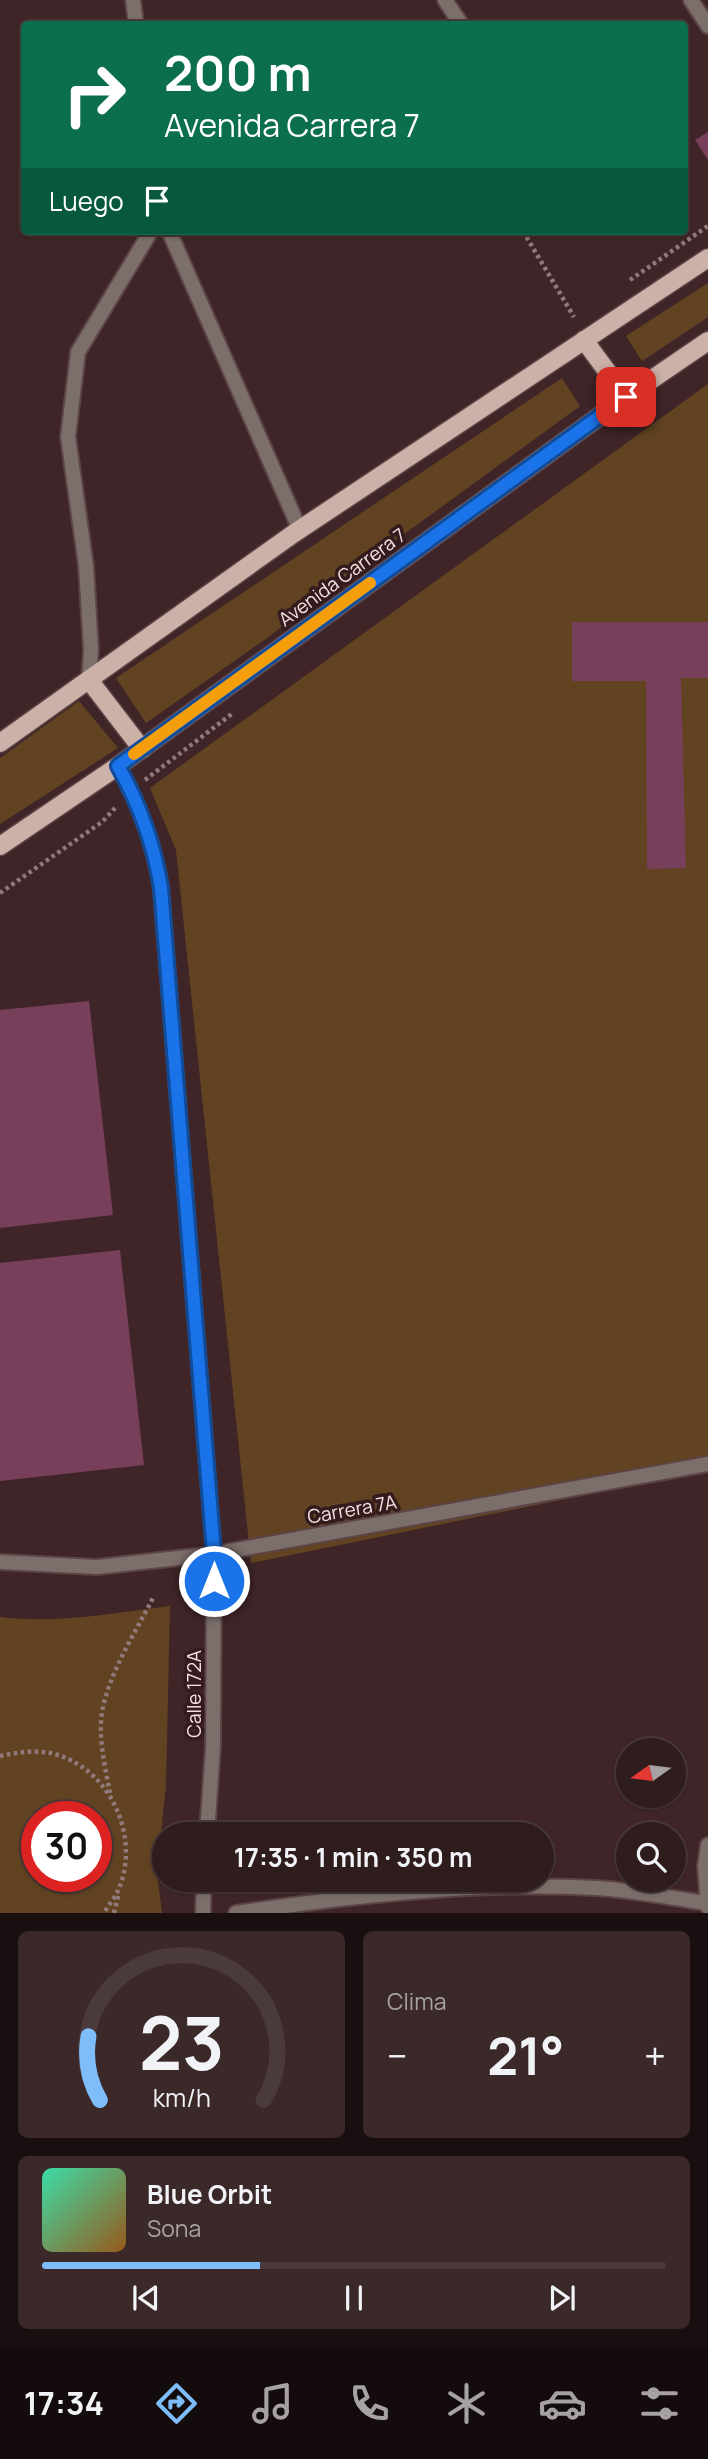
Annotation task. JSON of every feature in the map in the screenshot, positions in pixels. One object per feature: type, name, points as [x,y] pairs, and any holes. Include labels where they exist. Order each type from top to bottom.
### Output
[{"type":"main road","points":[[0,743],[300,530],[708,258]]},
{"type":"main road","points":[[584,340],[626,397]]},
{"type":"main road","name":"Avenida Carrera 7","points":[[0,846],[142,749],[626,397],[708,341]]},
{"type":"main road","points":[[89,680],[142,749]]},
{"type":"street","points":[[132,0],[136,21]]},
{"type":"street","points":[[445,0],[459,21]]},
{"type":"street","points":[[691,0],[708,26]]},
{"type":"street","points":[[89,680],[91,650],[86,566],[68,437],[78,352],[149,235]]},
{"type":"street","points":[[171,235],[300,530]]},
{"type":"street","name":"Calle 172A","points":[[118,766],[150,836],[161,888],[214,1554],[212,1747],[208,1822]]},
{"type":"street","name":"Carrera 7A","points":[[0,1562],[97,1567],[214,1554],[708,1464]]},
{"type":"street","points":[[236,1913],[349,1896],[477,1886],[598,1888],[707,1905],[705,1866],[708,1845]]},
{"type":"street","points":[[203,1913],[204,1892]]},
{"type":"path","points":[[525,235],[574,317]]},
{"type":"path","points":[[0,893],[102,822],[131,790],[239,709]]},
{"type":"path","points":[[114,1913],[127,1857],[124,1824],[110,1794],[103,1757],[103,1709],[116,1669],[153,1598]]},
{"type":"path","points":[[0,1756],[26,1751],[58,1755],[88,1771],[110,1794]]},
{"type":"path","points":[[104,1913],[120,1887]]},
{"type":"shaded area","points":[[708,283],[708,317],[642,361],[626,336]]},
{"type":"shaded area","points":[[562,378],[580,406],[322,594],[270,636],[146,723],[116,678]]},
{"type":"shaded area","points":[[708,384],[708,1470],[251,1563],[176,850],[150,788]]},
{"type":"shaded area","points":[[79,701],[118,748],[0,824],[0,758]]},
{"type":"shaded area","points":[[170,1606],[166,1785],[162,1822],[152,1822],[152,1892],[159,1892],[162,1913],[0,1913],[0,1617],[42,1619]]},
{"type":"building","points":[[708,132],[708,160],[695,140]]},
{"type":"building","points":[[572,622],[708,622],[708,678],[681,678],[686,868],[647,869],[646,681],[572,681]]},
{"type":"building","points":[[89,1001],[113,1215],[0,1228],[0,1010]]},
{"type":"building","points":[[120,1250],[144,1465],[0,1481],[0,1263]]},
{"type":"slow traffic","points":[[134,754],[370,583]]},
{"type":"route","points":[[214,1581],[161,888],[150,836],[118,766],[626,397]]}]
